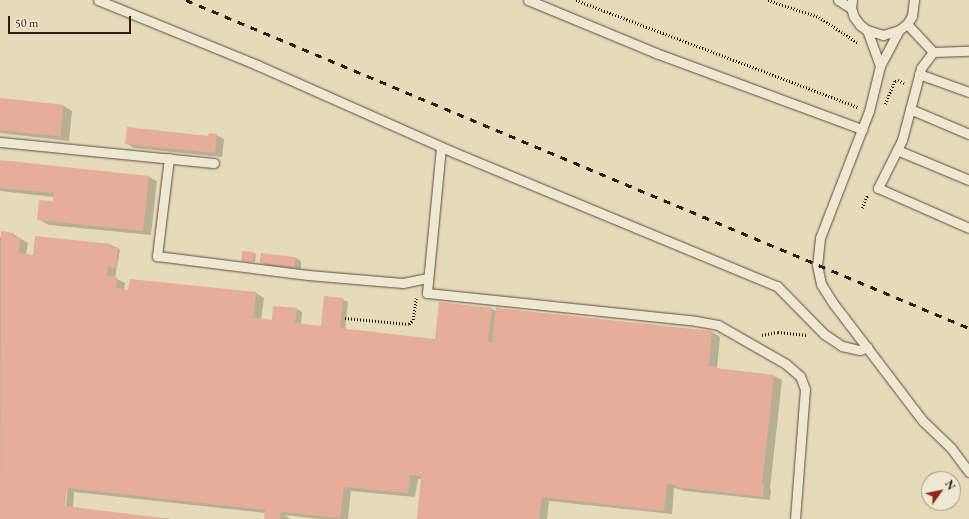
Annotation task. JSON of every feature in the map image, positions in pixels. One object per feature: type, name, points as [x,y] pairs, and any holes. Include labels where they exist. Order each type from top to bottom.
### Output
[{"type":"lane","points":[[98,0],[257,65],[442,147],[777,286],[824,334],[842,346],[860,350],[867,347]]},
{"type":"lane","points":[[528,0],[656,53],[862,129]]},
{"type":"lane","points":[[838,0],[852,4],[857,21],[867,30],[883,35],[899,30],[907,24],[912,16],[914,0]]},
{"type":"lane","points":[[907,24],[933,52],[969,51]]},
{"type":"lane","points":[[867,30],[880,66]]},
{"type":"lane","points":[[899,30],[880,66],[869,111],[820,238],[817,265],[821,284],[867,347],[923,421],[951,448],[969,472]]},
{"type":"lane","points":[[933,52],[920,68],[902,140],[878,188],[969,228]]},
{"type":"lane","points":[[919,74],[969,92]]},
{"type":"lane","points":[[910,109],[969,134]]},
{"type":"lane","points":[[0,142],[214,163]]},
{"type":"lane","points":[[442,147],[427,282],[427,294],[696,321],[718,325],[786,364],[800,376],[805,389],[795,519]]},
{"type":"lane","points":[[897,150],[969,180]]},
{"type":"lane","points":[[169,158],[157,256],[308,275],[396,282],[427,282]]},
{"type":"path","points":[[576,0],[880,116],[894,81]]},
{"type":"path","points":[[768,0],[818,16],[862,47]]},
{"type":"path","points":[[880,66],[894,81],[898,80],[904,83],[904,90]]},
{"type":"path","points":[[862,208],[870,188]]},
{"type":"path","points":[[345,318],[409,324],[413,320],[416,296],[420,292],[421,286],[427,282]]},
{"type":"path","points":[[758,336],[778,332],[814,336],[824,334]]},
{"type":"building","points":[[0,98],[64,105],[60,137],[0,130]]},
{"type":"building","points":[[127,127],[208,136],[209,133],[217,134],[215,153],[125,144]]},
{"type":"building","points":[[0,160],[149,176],[143,231],[37,220],[39,200],[53,201],[54,193],[0,188]]},
{"type":"building","points":[[1,231],[14,233],[13,237],[20,238],[19,253],[33,255],[35,236],[111,244],[110,247],[118,248],[116,268],[108,267],[107,276],[117,277],[116,288],[128,290],[130,279],[256,292],[253,318],[272,320],[273,306],[297,308],[295,323],[321,326],[324,296],[343,298],[340,328],[435,339],[439,302],[492,308],[488,342],[492,342],[496,308],[712,331],[709,366],[774,375],[762,484],[764,484],[763,497],[676,487],[676,485],[667,484],[664,511],[542,497],[539,519],[417,519],[421,476],[410,475],[408,493],[344,487],[340,518],[281,512],[280,519],[264,519],[265,510],[67,488],[65,506],[170,519],[0,519]]},
{"type":"building","points":[[242,251],[254,252],[253,262],[241,261]]},
{"type":"building","points":[[261,253],[296,257],[295,267],[260,263]]},
{"type":"railway","points":[[186,0],[969,328]]}]
